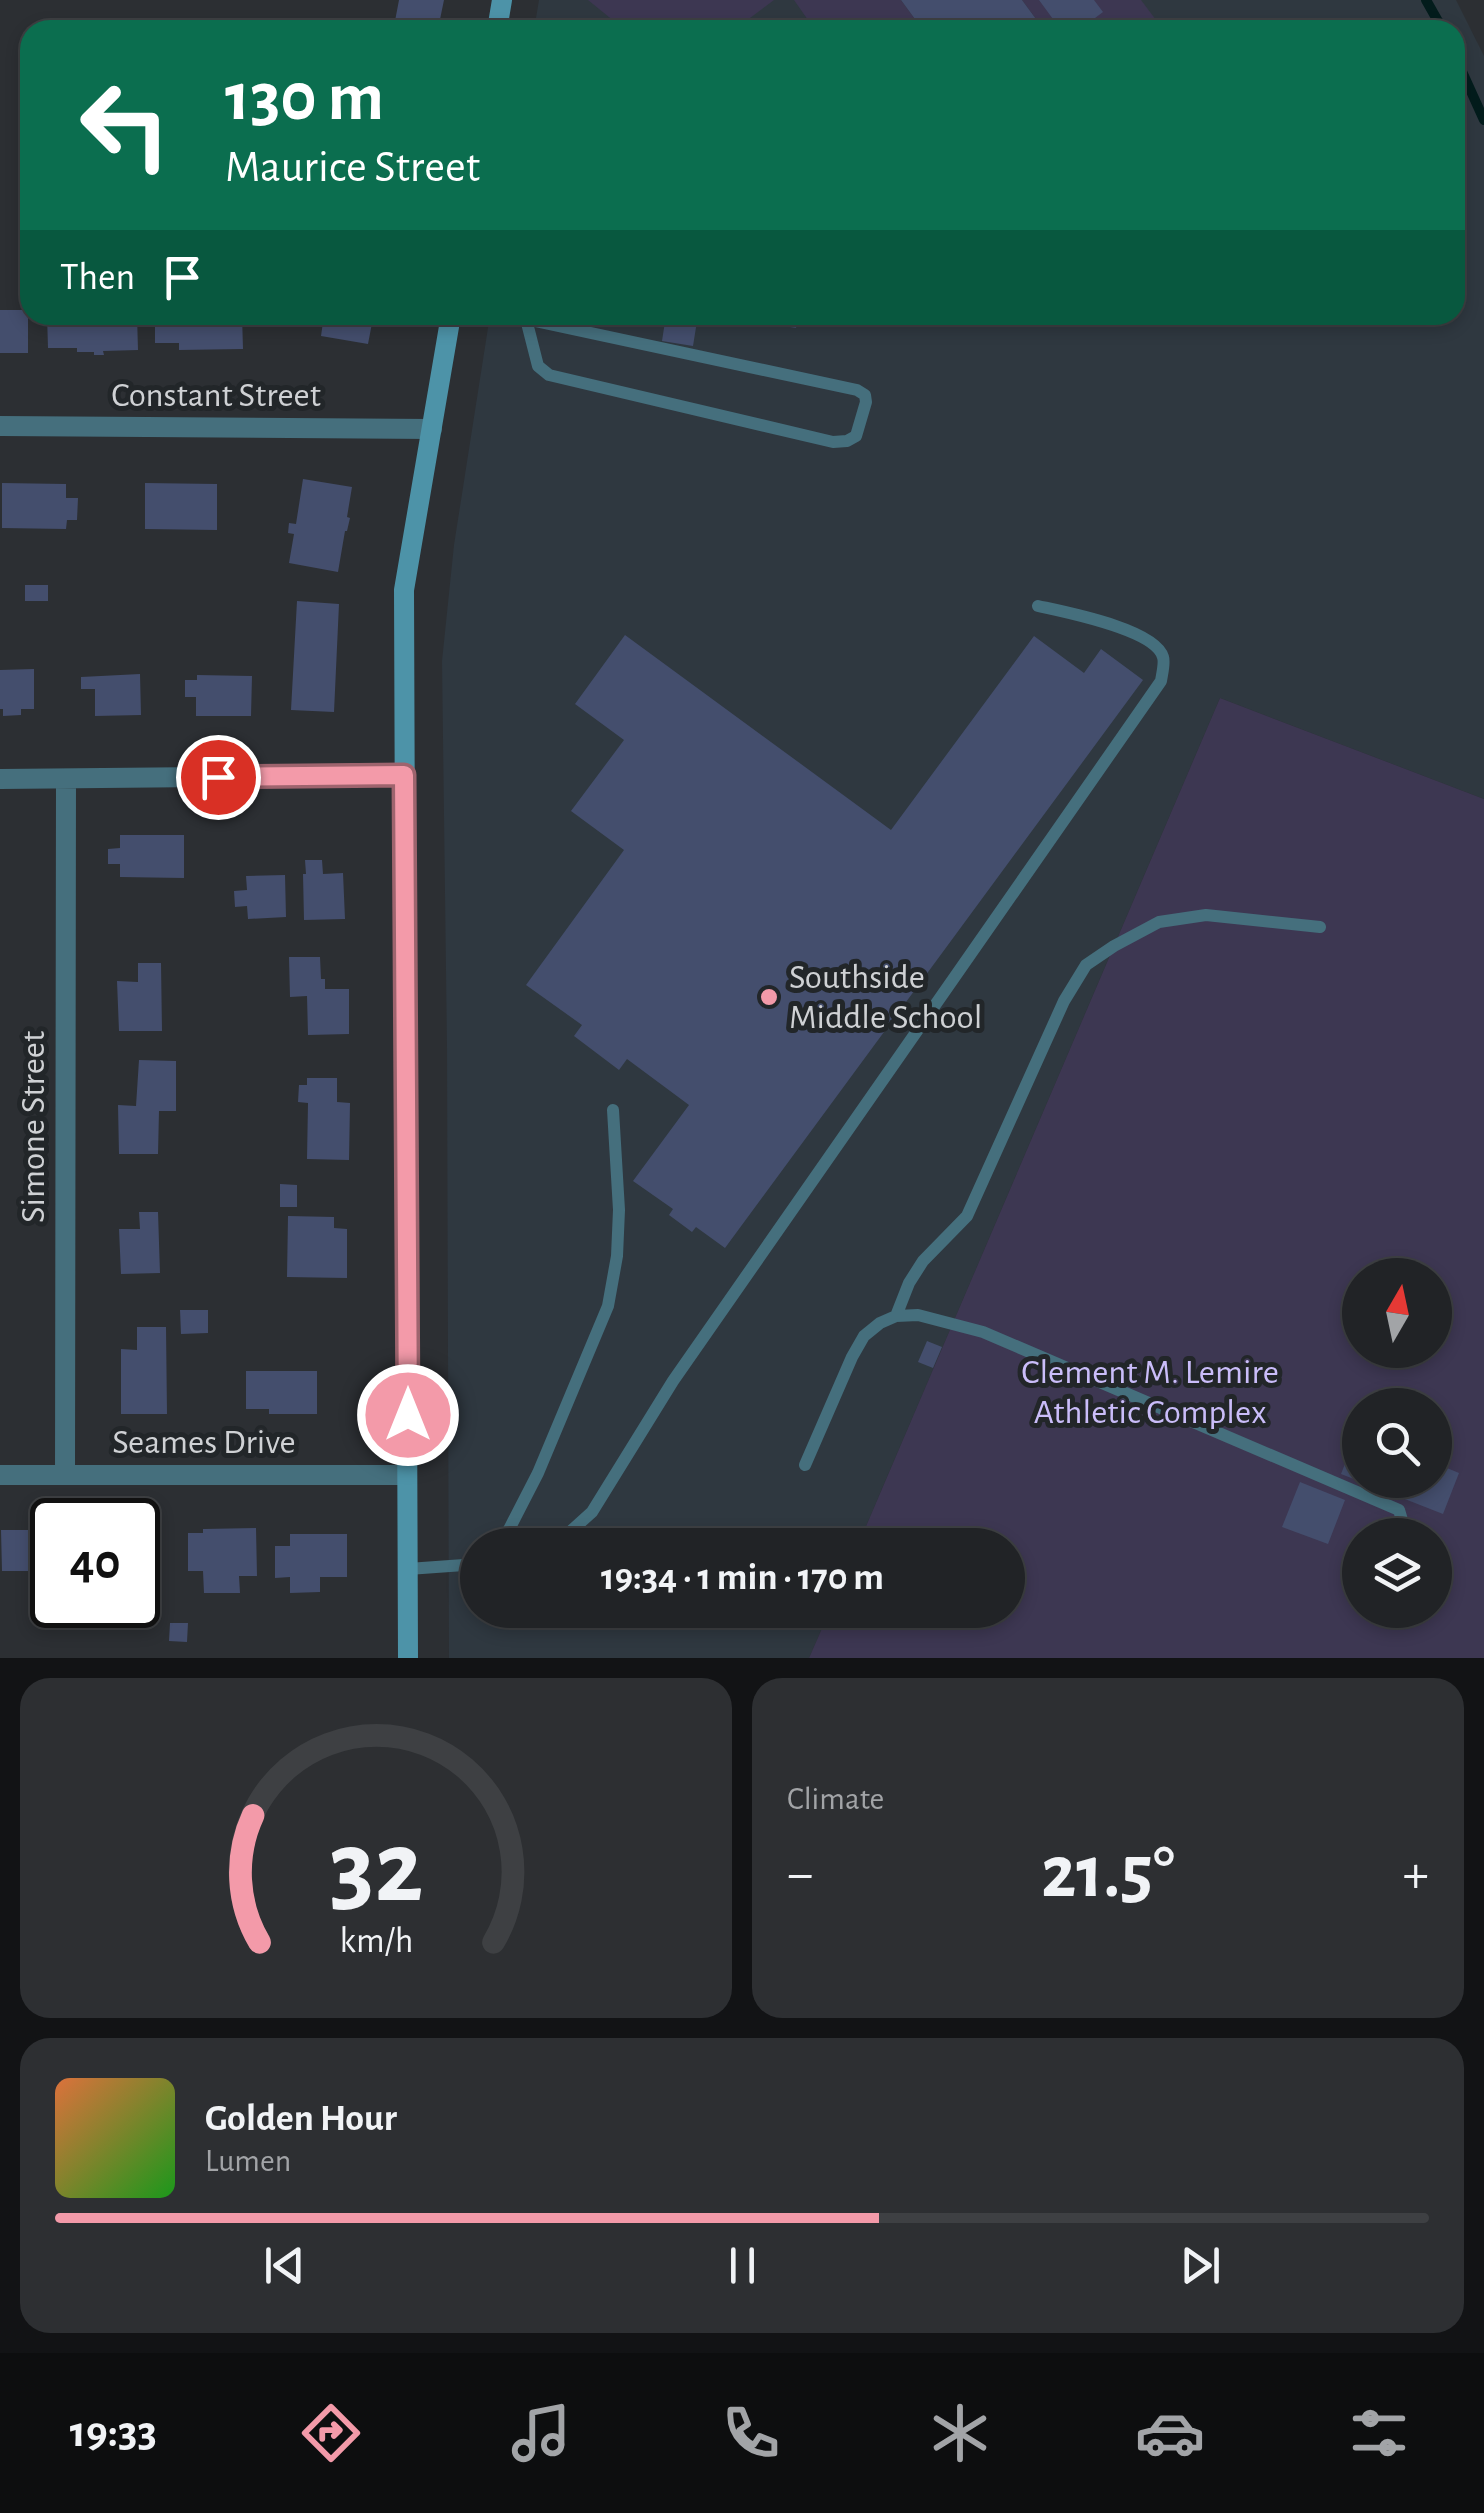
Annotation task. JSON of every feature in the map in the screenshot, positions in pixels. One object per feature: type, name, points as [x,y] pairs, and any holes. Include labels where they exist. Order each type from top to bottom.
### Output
[{"type":"street","points":[[408,1658],[404,590],[449,325]]},
{"type":"street","name":"Constant Street","points":[[0,426],[432,428]]},
{"type":"street","points":[[0,779],[404,775]]},
{"type":"street","name":"Simone Street","points":[[66,778],[66,1475]]},
{"type":"street","name":"Seames Drive","points":[[0,1475],[407,1474]]},
{"type":"lane","points":[[527,325],[538,366],[548,375],[833,442],[856,436],[866,402],[865,395],[857,390],[550,325]]},
{"type":"lane","points":[[574,1528],[592,1512],[683,1367],[1161,681],[1164,658],[1153,640],[1038,606]]},
{"type":"lane","points":[[896,1316],[909,1282],[923,1261],[966,1216],[1064,1001],[1086,965],[1159,922],[1206,914],[1320,927]]},
{"type":"lane","points":[[510,1528],[538,1473],[608,1306],[617,1256],[619,1210],[613,1110]]},
{"type":"lane","points":[[805,1466],[864,1336],[896,1316],[918,1315],[983,1332],[1399,1510],[1401,1518]]},
{"type":"lane","points":[[408,1570],[460,1566]]},
{"type":"shaded area","name":"Southside Middle School","points":[[539,0],[1456,0],[1484,56],[1484,799],[1220,698],[865,1528],[460,1528],[460,1628],[822,1628],[809,1658],[449,1658],[442,661],[454,545],[488,325],[1465,325],[1465,20],[536,20]]},
{"type":"green space","points":[[588,0],[774,0],[747,20],[613,20]]},
{"type":"green space","points":[[794,0],[901,0],[916,20],[808,20]]},
{"type":"green space","points":[[1022,0],[1141,0],[1156,20],[1037,20]]},
{"type":"green space","name":"Clement M. Lemire Athletic Complex","points":[[1220,698],[1484,799],[1484,1658],[809,1658],[822,1628],[1025,1628],[1025,1528],[865,1528]]},
{"type":"building","points":[[399,0],[444,0],[440,20],[395,20]]},
{"type":"building","points":[[901,0],[1022,0],[1037,20],[916,20]]},
{"type":"building","points":[[1039,0],[1094,0],[1103,12],[1092,20],[1054,20]]},
{"type":"building","points":[[0,310],[20,310],[20,325],[28,325],[28,353],[0,353]]},
{"type":"building","points":[[47,325],[137,325],[138,350],[94,355],[77,352],[77,348],[48,348]]},
{"type":"building","points":[[155,325],[242,325],[243,349],[179,350],[179,343],[155,343]]},
{"type":"building","points":[[323,325],[372,325],[368,344],[321,336]]},
{"type":"building","points":[[664,325],[696,325],[693,346],[662,341]]},
{"type":"building","points":[[303,479],[352,487],[347,517],[350,518],[338,572],[289,563],[294,534],[288,533],[289,523],[296,524]]},
{"type":"building","points":[[2,483],[66,484],[66,498],[78,498],[77,520],[67,520],[66,529],[2,528]]},
{"type":"building","points":[[145,483],[217,484],[217,530],[145,529]]},
{"type":"building","points":[[25,585],[48,585],[48,601],[25,601]]},
{"type":"building","points":[[297,601],[339,604],[334,712],[291,710]]},
{"type":"building","points":[[625,635],[891,830],[1034,636],[1084,673],[1101,649],[1143,680],[725,1248],[696,1227],[692,1232],[669,1215],[673,1209],[633,1181],[689,1105],[627,1059],[619,1070],[574,1036],[582,1025],[526,985],[624,850],[571,811],[624,740],[575,704]]},
{"type":"building","points":[[34,669],[34,709],[3,716],[0,670]]},
{"type":"building","points":[[140,674],[141,715],[95,716],[95,689],[81,689],[81,677]]},
{"type":"building","points":[[197,675],[252,676],[251,716],[196,716],[196,697],[185,697],[185,680],[197,680]]},
{"type":"building","points":[[120,835],[184,835],[184,878],[120,877],[120,864],[108,864],[108,849],[120,848]]},
{"type":"building","points":[[305,860],[322,860],[323,874],[343,873],[345,919],[304,920]]},
{"type":"building","points":[[285,875],[286,917],[248,919],[247,906],[235,907],[234,891],[247,890],[246,876]]},
{"type":"building","points":[[289,957],[320,957],[325,989],[349,989],[349,1034],[308,1035],[307,996],[290,997]]},
{"type":"building","points":[[138,963],[161,963],[162,1031],[119,1031],[117,981],[138,982]]},
{"type":"building","points":[[139,1060],[176,1061],[176,1111],[159,1111],[158,1154],[119,1154],[118,1105],[136,1106]]},
{"type":"building","points":[[307,1078],[337,1078],[337,1102],[350,1103],[349,1160],[307,1159],[308,1103],[298,1102],[299,1085],[307,1085]]},
{"type":"building","points":[[280,1184],[297,1185],[297,1207],[280,1207]]},
{"type":"building","points":[[139,1212],[158,1212],[160,1273],[121,1274],[119,1229],[140,1229]]},
{"type":"building","points":[[288,1216],[334,1217],[334,1228],[347,1229],[347,1278],[287,1277]]},
{"type":"building","points":[[180,1310],[208,1310],[208,1333],[181,1334]]},
{"type":"building","points":[[137,1327],[166,1327],[167,1414],[121,1414],[121,1349],[137,1350]]},
{"type":"building","points":[[927,1341],[942,1347],[933,1368],[918,1362]]},
{"type":"building","points":[[246,1371],[317,1371],[317,1414],[269,1414],[269,1409],[246,1409]]},
{"type":"building","points":[[1452,1470],[1459,1473],[1452,1491]]},
{"type":"building","points":[[1300,1482],[1345,1500],[1328,1544],[1282,1527]]},
{"type":"building","points":[[1402,1498],[1449,1498],[1443,1514]]},
{"type":"building","points":[[256,1528],[257,1576],[239,1576],[240,1593],[204,1593],[203,1571],[188,1571],[188,1533]]},
{"type":"building","points":[[1,1530],[30,1530],[30,1571],[2,1571]]},
{"type":"building","points":[[290,1534],[347,1534],[347,1577],[320,1577],[320,1592],[290,1593],[290,1577],[275,1578],[275,1546],[290,1546]]},
{"type":"building","points":[[170,1623],[188,1623],[187,1642],[169,1641]]},
{"type":"waterway","points":[[1426,0],[1437,20]]},
{"type":"waterway","points":[[1465,78],[1484,120]]},
{"type":"place","name":"Southside Middle School","points":[[769,997]]},
{"type":"route","points":[[218,777],[404,775],[408,1415]]}]
